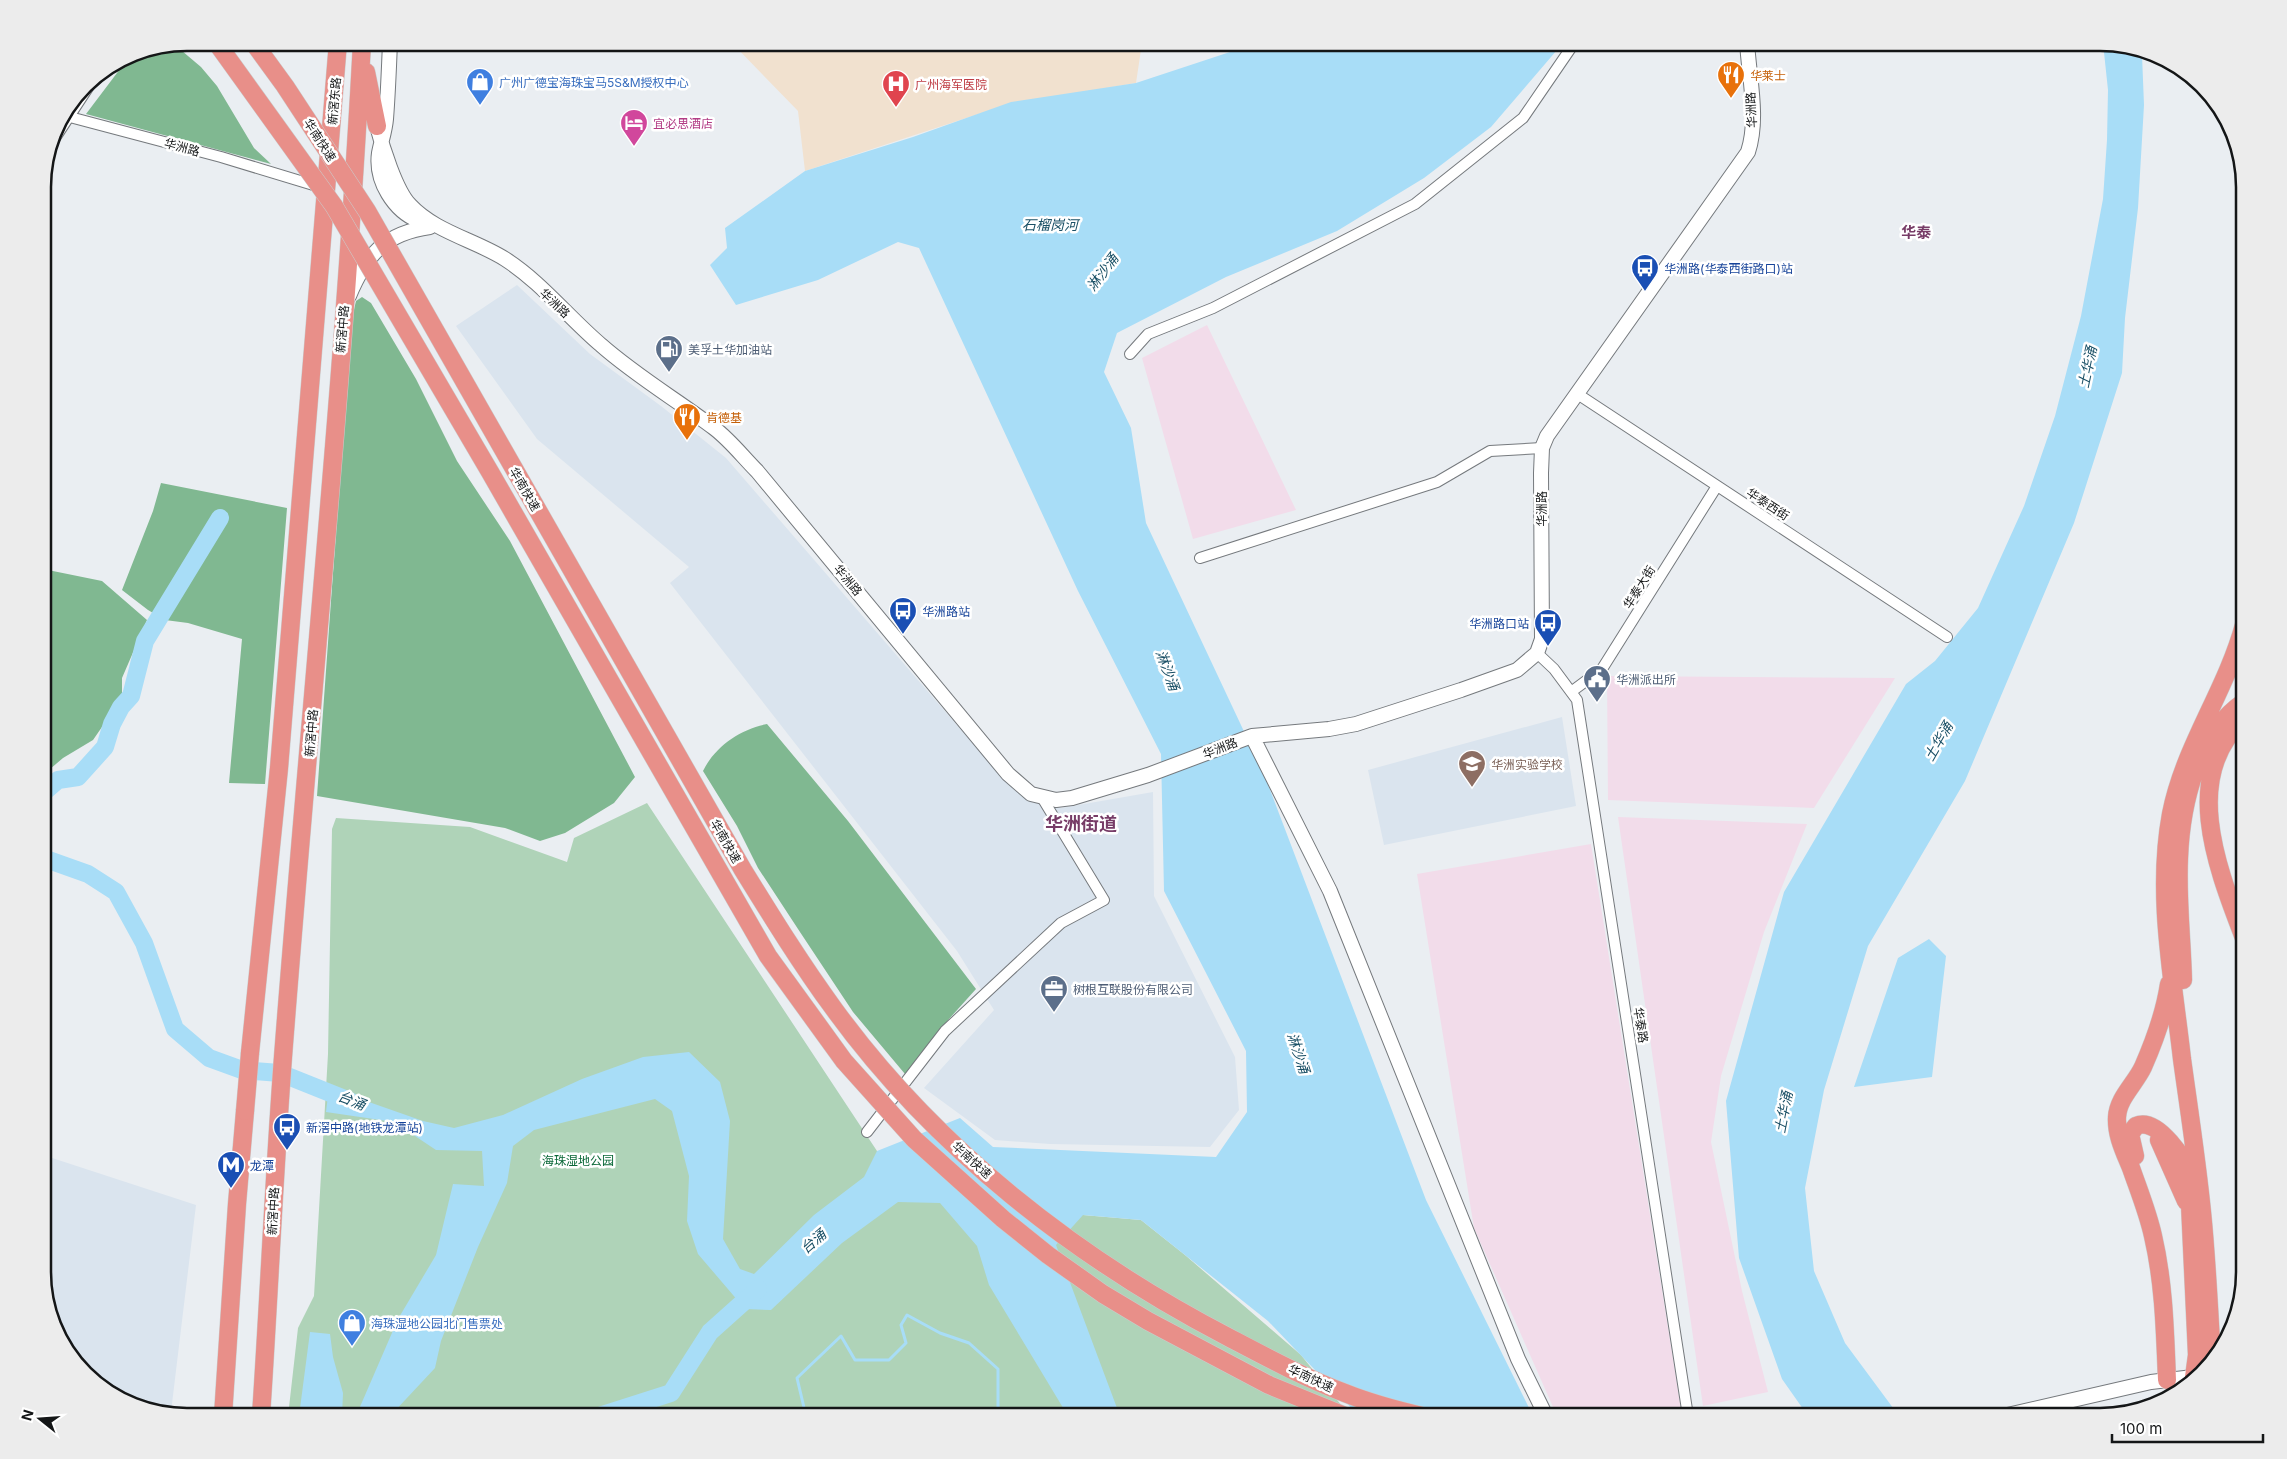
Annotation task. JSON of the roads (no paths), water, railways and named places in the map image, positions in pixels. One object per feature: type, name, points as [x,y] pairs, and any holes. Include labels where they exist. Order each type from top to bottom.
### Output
[{"type":"highway","name":"华南快速","points":[[222,51],[334,206],[476,447],[768,956],[844,1061],[914,1139],[996,1213],[1048,1255],[1103,1294],[1148,1322],[1269,1385],[1325,1408]]},
{"type":"highway","name":"华南快速","points":[[260,51],[285,86],[367,211],[767,909],[835,1011],[872,1057],[910,1101],[982,1169],[1043,1220],[1123,1278],[1176,1310],[1291,1369],[1344,1393],[1395,1408]]},
{"type":"highway","name":"新滘东路","points":[[326,189],[337,51]]},
{"type":"highway","name":"新滘中路","points":[[261,1408],[283,1056],[342,334],[362,51]]},
{"type":"highway","points":[[363,51],[377,126]]},
{"type":"highway","points":[[224,1408],[237,1204],[250,1053],[280,768],[326,189]]},
{"type":"highway","points":[[2211,1350],[2196,1213],[2177,956],[2166,864],[2172,813],[2189,754],[2228,673],[2236,649]]},
{"type":"highway","points":[[2195,1369],[2197,1356],[2196,1213],[2188,1168],[2187,1098],[2175,994],[2179,861],[2185,809],[2196,771],[2209,742],[2228,716],[2236,709]]},
{"type":"highway","points":[[2236,728],[2223,746],[2213,773],[2209,791],[2210,826],[2217,862],[2236,915]]},
{"type":"highway","points":[[2143,1067],[2168,992],[2177,956]]},
{"type":"highway","points":[[2171,1379],[2154,1237],[2117,1129],[2120,1105],[2143,1067],[2175,994]]},
{"type":"highway","points":[[2171,1379],[2166,1276],[2158,1223],[2130,1141],[2132,1129],[2140,1124],[2156,1131],[2175,1148],[2188,1168]]},
{"type":"highway","points":[[2146,1125],[2156,1134],[2196,1213]]},
{"type":"main road","points":[[330,51],[334,107]]},
{"type":"main road","points":[[382,144],[386,118],[390,51]]},
{"type":"main road","name":"华洲路","points":[[377,126],[382,144],[408,203],[432,223],[506,260],[544,291],[602,346],[716,430],[757,472],[1008,774],[1032,794],[1056,800],[1072,798],[1148,775],[1252,736],[1329,729],[1356,724],[1509,674],[1536,653],[1542,639],[1542,448],[1553,424],[1630,322],[1748,152],[1753,137],[1753,121],[1748,51]]},
{"type":"main road","points":[[342,334],[348,298],[359,271],[373,252],[391,240],[414,230],[430,228],[451,231]]},
{"type":"main road","points":[[1252,736],[1330,891],[1518,1359],[1542,1408]]},
{"type":"main road","points":[[2040,1408],[2171,1379],[2185,1378]]},
{"type":"street","points":[[1130,354],[1148,334],[1213,308],[1415,204],[1523,118],[1569,51]]},
{"type":"street","name":"华洲路","points":[[70,117],[326,189]]},
{"type":"street","name":"华泰西街","points":[[1576,394],[1947,636]]},
{"type":"street","points":[[1200,558],[1437,482],[1490,451],[1542,448]]},
{"type":"street","name":"华泰大街","points":[[1571,692],[1602,669],[1717,486]]},
{"type":"street","name":"华泰路","points":[[1536,653],[1554,669],[1577,700],[1687,1408]]},
{"type":"street","points":[[867,1132],[945,1031],[1061,923],[1104,900],[1041,796]]},
{"type":"water","name":"石榴岗河","points":[[1556,51],[1491,127],[1424,178],[1337,231],[1226,277],[1117,333],[1104,372],[1131,428],[1146,523],[1264,774],[1426,1200],[1529,1408],[1351,1408],[1268,1321],[1141,1220],[1083,1215],[1056,1245],[1117,1408],[1063,1408],[989,1285],[977,1246],[940,1203],[898,1202],[842,1243],[771,1310],[745,1309],[698,1254],[687,1221],[689,1176],[672,1111],[655,1099],[534,1130],[513,1146],[507,1183],[478,1247],[441,1341],[435,1368],[398,1408],[359,1408],[398,1319],[436,1255],[453,1184],[484,1186],[482,1151],[436,1150],[394,1122],[326,1112],[329,1088],[423,1121],[454,1128],[503,1115],[582,1079],[643,1057],[689,1052],[720,1082],[730,1121],[723,1239],[740,1269],[754,1274],[814,1215],[864,1177],[877,1151],[960,1118],[993,1147],[1216,1157],[1247,1112],[1246,1051],[1164,891],[1161,754],[1078,591],[919,248],[898,242],[818,280],[736,305],[710,265],[727,248],[725,228],[805,171],[913,137],[1011,102],[1136,83],[1230,52]]},
{"type":"water","name":"土华涌","points":[[2104,51],[2118,52],[2142,59],[2144,105],[2138,208],[2125,318],[2122,373],[2074,523],[1965,781],[1868,946],[1824,1090],[1805,1188],[1814,1271],[1845,1343],[1893,1408],[1802,1408],[1782,1379],[1739,1258],[1726,1101],[1784,892],[1906,684],[1935,661],[1978,608],[2024,506],[2055,416],[2081,316],[2103,199],[2108,90]]},
{"type":"water","points":[[1929,939],[1946,956],[1932,1077],[1854,1087],[1898,958]]},
{"type":"water","points":[[310,1332],[330,1334],[333,1357],[343,1393],[342,1408],[300,1408]]},
{"type":"waterway","points":[[52,785],[58,780],[78,777],[105,747],[112,724],[121,707],[131,696],[145,641],[220,518]]},
{"type":"waterway","name":"台涌","points":[[52,861],[88,874],[116,892],[144,943],[175,1029],[209,1058],[242,1070],[280,1073],[350,1101]]},
{"type":"waterway","name":"台涌","points":[[624,1408],[671,1393],[710,1332],[758,1289]]},
{"type":"waterway","points":[[804,1408],[797,1378],[841,1336],[855,1360],[889,1360],[906,1343],[901,1325],[907,1315],[940,1333],[969,1343],[998,1369],[998,1408]]},
{"type":"place","name":"华莱士","points":[[1731,99]]},
{"type":"place","name":"广州广德宝海珠宝马5S&M授权中心","points":[[480,106]]},
{"type":"place","name":"广州海军医院","points":[[896,108]]},
{"type":"place","name":"宜必思酒店","points":[[634,147]]},
{"type":"place","name":"华洲路(华泰西街路口)站","points":[[1645,292]]},
{"type":"place","name":"美孚土华加油站","points":[[669,373]]},
{"type":"place","name":"肯德基","points":[[687,441]]},
{"type":"place","name":"华洲路站","points":[[903,635]]},
{"type":"place","name":"华洲路口站","points":[[1548,647]]},
{"type":"place","name":"华洲派出所","points":[[1597,703]]},
{"type":"place","name":"华洲实验学校","points":[[1472,788]]},
{"type":"place","name":"树根互联股份有限公司","points":[[1054,1013]]},
{"type":"place","name":"新滘中路(地铁龙潭站)","points":[[287,1151]]},
{"type":"place","name":"龙潭","points":[[231,1189]]},
{"type":"place","name":"海珠湿地公园北门售票处","points":[[352,1347]]},
{"type":"district","name":"华泰","points":[[1916,232]]},
{"type":"district","name":"华洲街道","points":[[1081,823]]},
{"type":"water label","name":"淋沙涌","points":[[1102,272]]},
{"type":"water label","name":"淋沙涌","points":[[1168,670]]},
{"type":"water label","name":"淋沙涌","points":[[1299,1053]]},
{"type":"park label","name":"海珠湿地公园","points":[[578,1160]]}]
